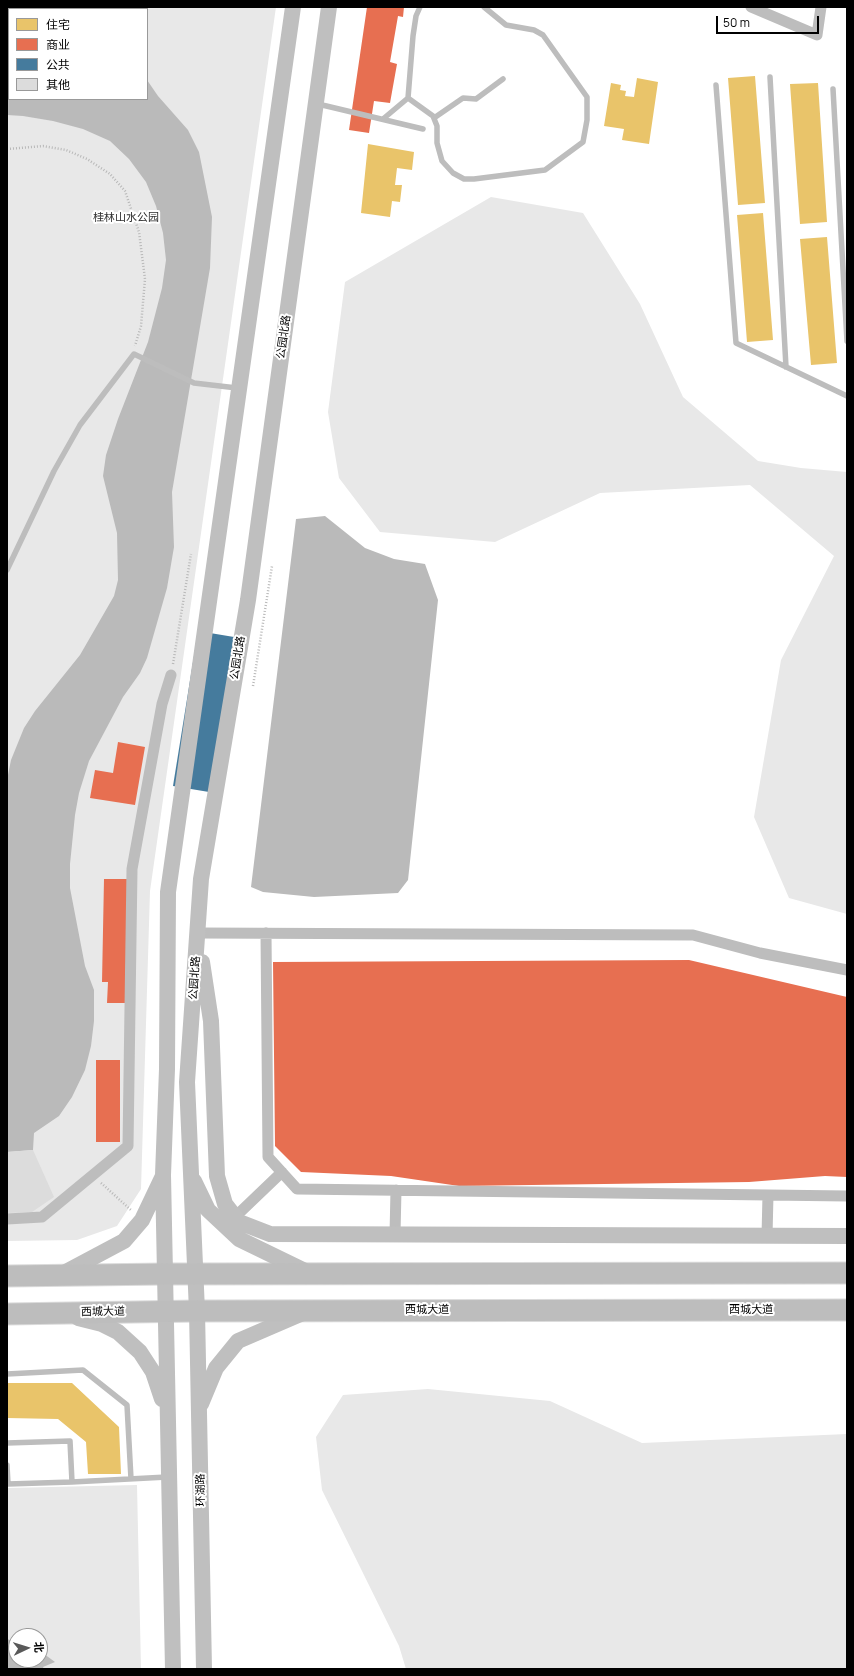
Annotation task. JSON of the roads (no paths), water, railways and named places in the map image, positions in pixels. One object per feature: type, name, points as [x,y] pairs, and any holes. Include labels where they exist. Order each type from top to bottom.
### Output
[{"type":"highway","points":[[7,1276],[166,1274],[847,1273]]},
{"type":"highway","name":"西城大道","points":[[7,1314],[197,1310],[847,1310]]},
{"type":"main road","points":[[173,1669],[163,1175],[167,1069],[168,892],[293,7]]},
{"type":"main road","name":"公园北路","points":[[197,1310],[187,1082],[201,879],[248,600],[329,7]]},
{"type":"main road","points":[[198,933],[211,1021],[217,1176],[226,1204],[239,1222],[270,1234],[847,1236]]},
{"type":"main road","points":[[191,1174],[208,1210],[239,1239],[311,1274]]},
{"type":"main road","points":[[59,1276],[124,1241],[142,1220],[163,1175]]},
{"type":"main road","name":"环湖路","points":[[197,1310],[204,1669]]},
{"type":"main road","points":[[199,1410],[216,1368],[238,1341],[310,1310]]},
{"type":"main road","points":[[57,1313],[102,1324],[118,1332],[140,1352],[153,1372],[167,1414]]},
{"type":"street","points":[[751,7],[817,35],[821,7]]},
{"type":"street","points":[[7,1219],[42,1217],[128,1146],[132,869],[162,704],[171,675]]},
{"type":"street","points":[[198,933],[693,935],[760,953],[847,970]]},
{"type":"street","points":[[266,933],[268,1157],[297,1189],[847,1196]]},
{"type":"street","points":[[235,1217],[282,1172]]},
{"type":"street","points":[[395,1234],[396,1190]]},
{"type":"street","points":[[767,1236],[768,1195]]},
{"type":"lane","points":[[382,119],[408,98],[413,36],[416,16],[420,7]]},
{"type":"lane","points":[[408,98],[434,118],[437,126],[437,143],[442,161],[453,173],[464,179],[474,180],[545,170],[583,142],[587,120],[587,97],[543,35],[534,30],[506,25],[484,7]]},
{"type":"lane","points":[[770,77],[786,367]]},
{"type":"lane","points":[[434,118],[463,98],[476,99],[503,80]]},
{"type":"lane","points":[[716,85],[736,343],[847,396]]},
{"type":"lane","points":[[833,89],[847,341]]},
{"type":"lane","points":[[316,103],[423,129]]},
{"type":"lane","points":[[7,570],[54,470],[80,425],[134,354],[194,383],[240,388]]},
{"type":"lane","points":[[7,1374],[83,1370],[128,1405],[131,1479]]},
{"type":"lane","points":[[7,1443],[70,1440],[72,1482]]},
{"type":"lane","points":[[7,1465],[8,1484],[169,1477]]},
{"type":"park label","name":"桂林山水公园","points":[[126,218]]}]
